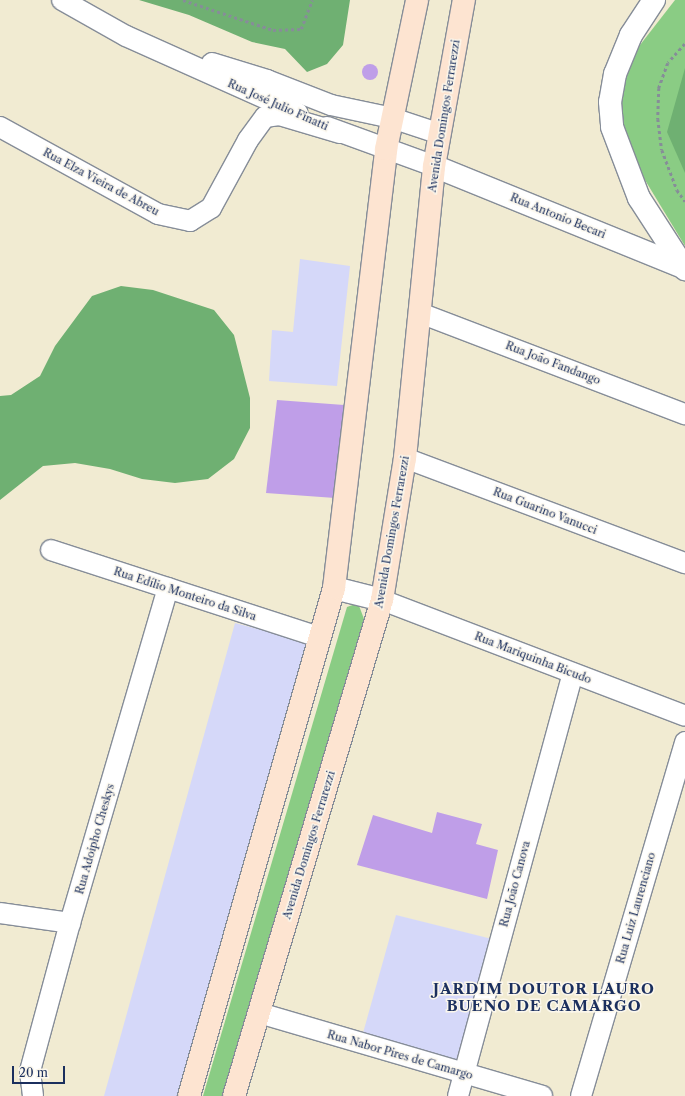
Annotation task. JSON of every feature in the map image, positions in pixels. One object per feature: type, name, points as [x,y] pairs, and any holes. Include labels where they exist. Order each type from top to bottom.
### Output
[{"type":"main road","points":[[188,1096],[318,638],[334,588],[386,149],[417,0]]},
{"type":"main road","name":"Avenida Domingos Ferrarezzi","points":[[234,1096],[382,600],[405,458],[434,166],[464,0]]},
{"type":"street","name":"Rua José Julio Finatti","points":[[62,0],[126,36],[340,133],[434,166]]},
{"type":"street","points":[[654,0],[631,35],[615,74],[610,102],[612,127],[639,198],[684,268]]},
{"type":"street","name":"Rua José Julio Finatti","points":[[126,36],[267,80],[331,105],[392,118],[440,134]]},
{"type":"street","name":"Rua Elza Vieira de Abreu","points":[[0,127],[158,214],[190,221],[211,208],[248,140],[265,117],[279,116],[340,133]]},
{"type":"street","name":"Rua Antonio Becari","points":[[434,166],[684,268]]},
{"type":"street","name":"Rua João Fandango","points":[[420,313],[685,414]]},
{"type":"street","name":"Rua Guarino Vanucci","points":[[405,458],[685,563]]},
{"type":"street","name":"Rua Edílio Monteiro da Silva","points":[[51,550],[318,638]]},
{"type":"street","name":"Rua Adoipho Cheskys","points":[[32,1094],[30,1071],[70,923],[168,588]]},
{"type":"street","points":[[334,588],[382,600]]},
{"type":"street","name":"Rua Mariquinha Bicudo","points":[[382,600],[685,716]]},
{"type":"street","name":"Rua João Canova","points":[[458,1096],[573,673]]},
{"type":"street","name":"Rua Luiz Laurenciano","points":[[581,1096],[685,742]]},
{"type":"street","points":[[0,913],[70,923]]},
{"type":"street","name":"Rua Nabor Pires de Camargo","points":[[259,1013],[542,1096]]},
{"type":"path","points":[[183,0],[273,30],[301,29],[312,0]]},
{"type":"path","points":[[685,44],[668,63],[659,88],[658,119],[662,150],[677,190],[685,201]]},
{"type":"shaded area","points":[[300,259],[350,266],[337,386],[269,381],[272,330],[293,332]]},
{"type":"shaded area","points":[[235,623],[308,642],[178,1096],[104,1096]]},
{"type":"shaded area","points":[[396,915],[492,939],[456,1061],[363,1033]]},
{"type":"green space","points":[[139,0],[350,0],[343,45],[327,64],[307,72],[285,49],[252,42],[189,15]]},
{"type":"green space","points":[[675,0],[685,0],[685,246],[628,152],[622,120],[622,94],[628,69],[640,45]]},
{"type":"green space","points":[[685,68],[685,173],[667,132]]},
{"type":"green space","points":[[121,286],[153,290],[214,310],[234,335],[250,398],[250,428],[234,459],[208,479],[175,483],[142,479],[110,469],[75,463],[43,466],[0,500],[0,396],[11,395],[40,376],[55,346],[92,296]]},
{"type":"green space","points":[[358,603],[364,619],[222,1096],[203,1096],[347,607]]},
{"type":"building","points":[[367,64],[373,64],[378,69],[376,78],[373,80],[367,80],[362,75],[362,69]]},
{"type":"building","points":[[277,400],[344,405],[335,498],[266,493]]},
{"type":"building","points":[[437,812],[482,824],[476,844],[498,850],[487,899],[357,865],[373,815],[432,833]]},
{"type":"district","name":"JARDIM DOUTOR LAURO BUENO DE CAMARGO","points":[[544,996]]}]
